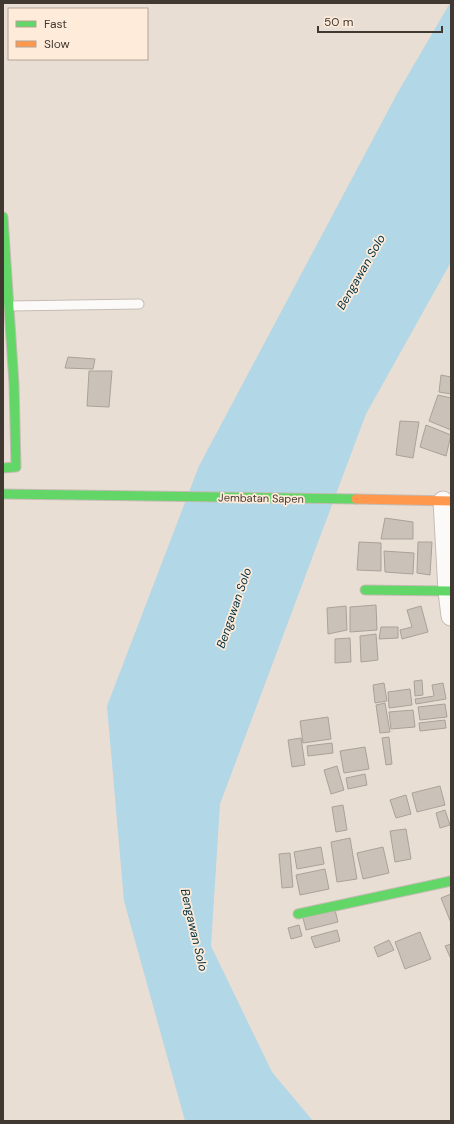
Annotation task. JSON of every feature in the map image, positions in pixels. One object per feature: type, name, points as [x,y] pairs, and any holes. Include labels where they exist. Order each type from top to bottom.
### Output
[{"type":"street","points":[[3,217],[9,384],[9,494]]},
{"type":"street","name":"Jembatan Sapen","points":[[9,494],[447,501]]},
{"type":"street","points":[[447,501],[451,616]]},
{"type":"street","points":[[365,590],[449,591]]},
{"type":"street","points":[[298,914],[451,881]]},
{"type":"lane","points":[[6,306],[139,304]]},
{"type":"water","name":"Bengawan Solo","points":[[450,3],[451,262],[366,414],[220,804],[211,946],[272,1072],[313,1121],[185,1121],[124,901],[107,706],[199,466],[398,92]]},
{"type":"building","points":[[68,357],[95,359],[93,369],[65,368]]},
{"type":"building","points":[[89,371],[112,371],[109,407],[87,406]]},
{"type":"building","points":[[441,375],[451,377],[451,394],[439,392]]},
{"type":"building","points":[[438,395],[451,398],[451,430],[429,421]]},
{"type":"building","points":[[400,421],[419,422],[413,458],[396,455]]},
{"type":"building","points":[[426,425],[451,435],[446,456],[420,447]]},
{"type":"building","points":[[385,518],[413,522],[413,539],[381,539]]},
{"type":"building","points":[[359,542],[381,543],[381,571],[357,570]]},
{"type":"building","points":[[418,542],[432,542],[430,575],[417,573]]},
{"type":"building","points":[[384,551],[414,553],[413,574],[385,572]]},
{"type":"building","points":[[376,605],[377,630],[350,632],[350,607]]},
{"type":"building","points":[[346,606],[347,630],[328,634],[327,608]]},
{"type":"building","points":[[421,606],[428,632],[402,639],[400,630],[412,627],[407,610]]},
{"type":"building","points":[[381,627],[398,627],[398,638],[379,639]]},
{"type":"building","points":[[376,634],[378,660],[361,662],[360,636]]},
{"type":"building","points":[[350,638],[351,662],[335,663],[335,639]]},
{"type":"building","points":[[422,680],[423,695],[415,696],[414,681]]},
{"type":"building","points":[[384,683],[387,701],[375,703],[373,685]]},
{"type":"building","points":[[443,683],[446,699],[416,704],[415,699],[434,696],[432,685]]},
{"type":"building","points":[[410,689],[412,705],[389,708],[388,692]]},
{"type":"building","points":[[385,703],[390,732],[380,733],[376,705]]},
{"type":"building","points":[[445,704],[447,717],[420,720],[418,707]]},
{"type":"building","points":[[413,710],[415,727],[391,729],[389,712]]},
{"type":"building","points":[[328,717],[331,739],[303,743],[300,721]]},
{"type":"building","points":[[445,720],[446,728],[420,731],[419,723]]},
{"type":"building","points":[[389,737],[392,764],[386,765],[382,738]]},
{"type":"building","points":[[301,738],[305,765],[292,767],[288,740]]},
{"type":"building","points":[[332,743],[333,753],[308,756],[307,746]]},
{"type":"building","points":[[365,747],[369,769],[344,773],[340,751]]},
{"type":"building","points":[[337,766],[344,790],[331,794],[324,770]]},
{"type":"building","points":[[365,774],[367,785],[348,789],[346,778]]},
{"type":"building","points":[[440,786],[445,805],[417,812],[412,793]]},
{"type":"building","points":[[406,795],[411,814],[396,818],[390,800]]},
{"type":"building","points":[[343,805],[347,830],[336,832],[332,807]]},
{"type":"building","points":[[445,810],[450,825],[440,828],[436,813]]},
{"type":"building","points":[[406,829],[411,859],[395,862],[390,831]]},
{"type":"building","points":[[350,838],[357,879],[337,882],[331,842]]},
{"type":"building","points":[[321,847],[324,864],[297,869],[294,852]]},
{"type":"building","points":[[383,847],[389,873],[363,879],[357,853]]},
{"type":"building","points":[[290,853],[293,887],[282,888],[279,854]]},
{"type":"building","points":[[325,869],[329,889],[300,895],[296,875]]},
{"type":"building","points":[[451,894],[451,923],[441,898]]},
{"type":"building","points":[[335,910],[338,922],[306,930],[303,918]]},
{"type":"building","points":[[299,925],[302,936],[291,939],[288,928]]},
{"type":"building","points":[[337,930],[340,941],[315,948],[311,937]]},
{"type":"building","points":[[420,932],[431,959],[405,969],[395,942]]},
{"type":"building","points":[[389,940],[394,950],[378,957],[374,947]]},
{"type":"building","points":[[451,944],[451,959],[445,946]]},
{"type":"traffic: fast","points":[[3,217],[14,384],[16,467],[3,468]]},
{"type":"traffic: fast","points":[[3,494],[356,499]]},
{"type":"traffic: fast","points":[[365,590],[451,591]]},
{"type":"traffic: fast","points":[[298,914],[451,881]]},
{"type":"traffic: slow","points":[[356,499],[451,501]]}]
